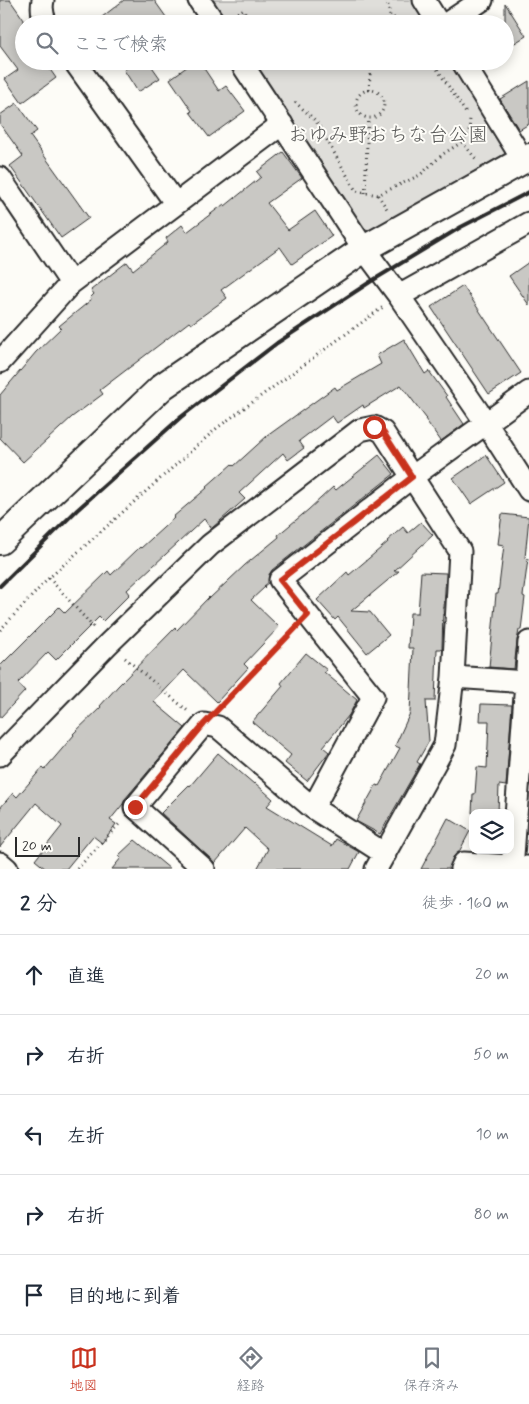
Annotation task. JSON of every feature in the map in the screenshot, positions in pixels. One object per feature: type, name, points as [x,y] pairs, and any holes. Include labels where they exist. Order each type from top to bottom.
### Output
[{"type":"street","points":[[43,0],[43,15]]},
{"type":"street","points":[[199,0],[209,15]]},
{"type":"street","points":[[424,0],[433,15]]},
{"type":"street","points":[[460,15],[482,0]]},
{"type":"street","points":[[80,70],[176,204]]},
{"type":"street","points":[[246,70],[364,248],[486,423],[529,490]]},
{"type":"street","points":[[0,541],[163,386],[364,248],[526,159],[468,70]]},
{"type":"street","points":[[0,362],[71,283],[282,124]]},
{"type":"street","points":[[0,178],[71,283]]},
{"type":"street","points":[[399,296],[529,223]]},
{"type":"street","points":[[312,808],[373,697],[280,580],[412,477],[529,392]]},
{"type":"street","points":[[0,755],[108,644],[210,546],[360,430],[374,427],[383,432],[460,551],[453,678],[445,745],[381,861],[312,808],[218,727],[204,724],[135,807],[204,869]]},
{"type":"street","points":[[461,869],[464,863],[518,867],[529,642]]},
{"type":"street","points":[[453,678],[526,682]]},
{"type":"street","points":[[0,863],[7,869]]},
{"type":"path","points":[[387,0],[390,15]]},
{"type":"path","points":[[369,90],[370,70]]},
{"type":"path","points":[[290,98],[316,120],[356,191],[378,195],[420,176],[442,154],[462,142],[469,133],[471,119],[437,70]]},
{"type":"path","points":[[369,90],[380,94],[384,103],[383,109],[374,118],[362,116],[357,111],[355,104],[357,97],[362,92],[369,90]]},
{"type":"path","points":[[365,193],[368,118]]},
{"type":"path","points":[[0,630],[49,578],[217,428],[399,296]]},
{"type":"path","points":[[49,578],[108,644],[204,724],[308,615]]},
{"type":"path","points":[[77,869],[135,807]]},
{"type":"green space","points":[[205,0],[413,0],[422,15],[215,15]]},
{"type":"green space","name":"おゆみ野おちな台公園","points":[[253,70],[458,70],[509,151],[365,235]]},
{"type":"building","points":[[0,0],[10,0],[20,15],[15,15],[15,66],[0,46]]},
{"type":"building","points":[[124,0],[154,0],[165,15],[105,15]]},
{"type":"building","points":[[505,3],[513,15],[505,15]]},
{"type":"building","points":[[514,17],[526,36],[514,43]]},
{"type":"building","points":[[18,70],[50,70],[56,78],[22,103],[5,79]]},
{"type":"building","points":[[124,70],[154,70],[160,78],[138,92]]},
{"type":"building","points":[[182,70],[205,70],[219,91],[226,86],[245,111],[209,137],[190,112],[192,111],[170,79]]},
{"type":"building","points":[[529,81],[529,124],[519,130],[500,99]]},
{"type":"building","points":[[17,103],[37,131],[30,136],[89,218],[61,238],[10,166],[23,156],[0,124],[0,115]]},
{"type":"building","points":[[283,152],[302,178],[267,203],[288,230],[315,211],[332,236],[292,264],[280,247],[221,290],[227,298],[191,324],[189,322],[100,390],[103,394],[72,417],[23,462],[0,438],[0,395],[36,352],[61,328],[59,326],[91,300],[90,298],[94,294],[91,290],[127,262],[133,270],[168,242],[166,238],[182,225],[187,232],[224,204],[225,206],[261,177],[257,172]]},
{"type":"building","points":[[529,262],[529,305],[509,276]]},
{"type":"building","points":[[463,286],[521,373],[489,394],[431,307]]},
{"type":"building","points":[[404,339],[425,374],[429,371],[464,424],[441,441],[401,385],[364,408],[363,405],[337,423],[332,416],[299,441],[304,448],[288,460],[283,453],[239,493],[245,499],[212,528],[204,519],[127,590],[130,594],[103,621],[99,617],[56,660],[48,652],[18,683],[25,691],[0,718],[0,666],[59,607],[65,613],[108,571],[111,575],[232,464],[234,466],[267,436],[335,387],[337,390],[381,364],[377,355]]},
{"type":"building","points":[[379,455],[394,474],[272,570],[268,583],[251,600],[279,627],[244,664],[248,668],[217,702],[184,670],[154,702],[185,728],[125,799],[110,820],[116,824],[102,843],[93,836],[66,869],[46,869],[35,860],[62,826],[36,803],[0,847],[0,808],[13,793],[17,797],[42,768],[44,770],[73,734],[175,628],[177,630],[209,597],[279,537],[278,535],[333,487],[336,490]]},
{"type":"building","points":[[486,455],[504,482],[471,504],[453,478]]},
{"type":"building","points":[[502,514],[529,517],[525,558],[528,559],[523,596],[525,597],[514,669],[489,667],[496,594],[498,594],[504,545],[498,544]]},
{"type":"building","points":[[421,522],[433,535],[394,571],[399,571],[351,611],[370,612],[389,635],[367,653],[338,617],[335,620],[317,600],[347,572],[349,575],[403,527],[408,533]]},
{"type":"building","points":[[421,572],[446,573],[442,649],[437,649],[435,701],[426,701],[429,741],[417,762],[420,764],[380,834],[356,821],[376,785],[379,786],[400,748],[395,746],[410,713],[413,648],[408,648],[410,613],[418,613]]},
{"type":"building","points":[[306,653],[327,670],[324,672],[357,700],[349,715],[323,747],[329,752],[307,781],[285,763],[291,755],[252,722],[283,686],[281,683]]},
{"type":"building","points":[[481,704],[512,705],[506,786],[499,785],[498,809],[472,809],[477,767],[487,768],[489,721],[480,721]]},
{"type":"building","points":[[218,753],[273,799],[267,806],[332,846],[336,839],[359,852],[350,869],[257,869],[268,849],[245,828],[215,863],[161,813],[190,786]]},
{"type":"building","points":[[448,818],[469,830],[459,852],[453,857],[449,869],[421,869]]},
{"type":"building","points":[[135,840],[170,869],[112,869],[121,858],[118,856]]},
{"type":"railway","points":[[0,586],[77,510],[181,417],[277,343],[370,282],[461,227],[529,192]]},
{"type":"route","points":[[135,807],[204,724],[308,615],[280,580],[412,477],[383,432],[374,427]]}]
